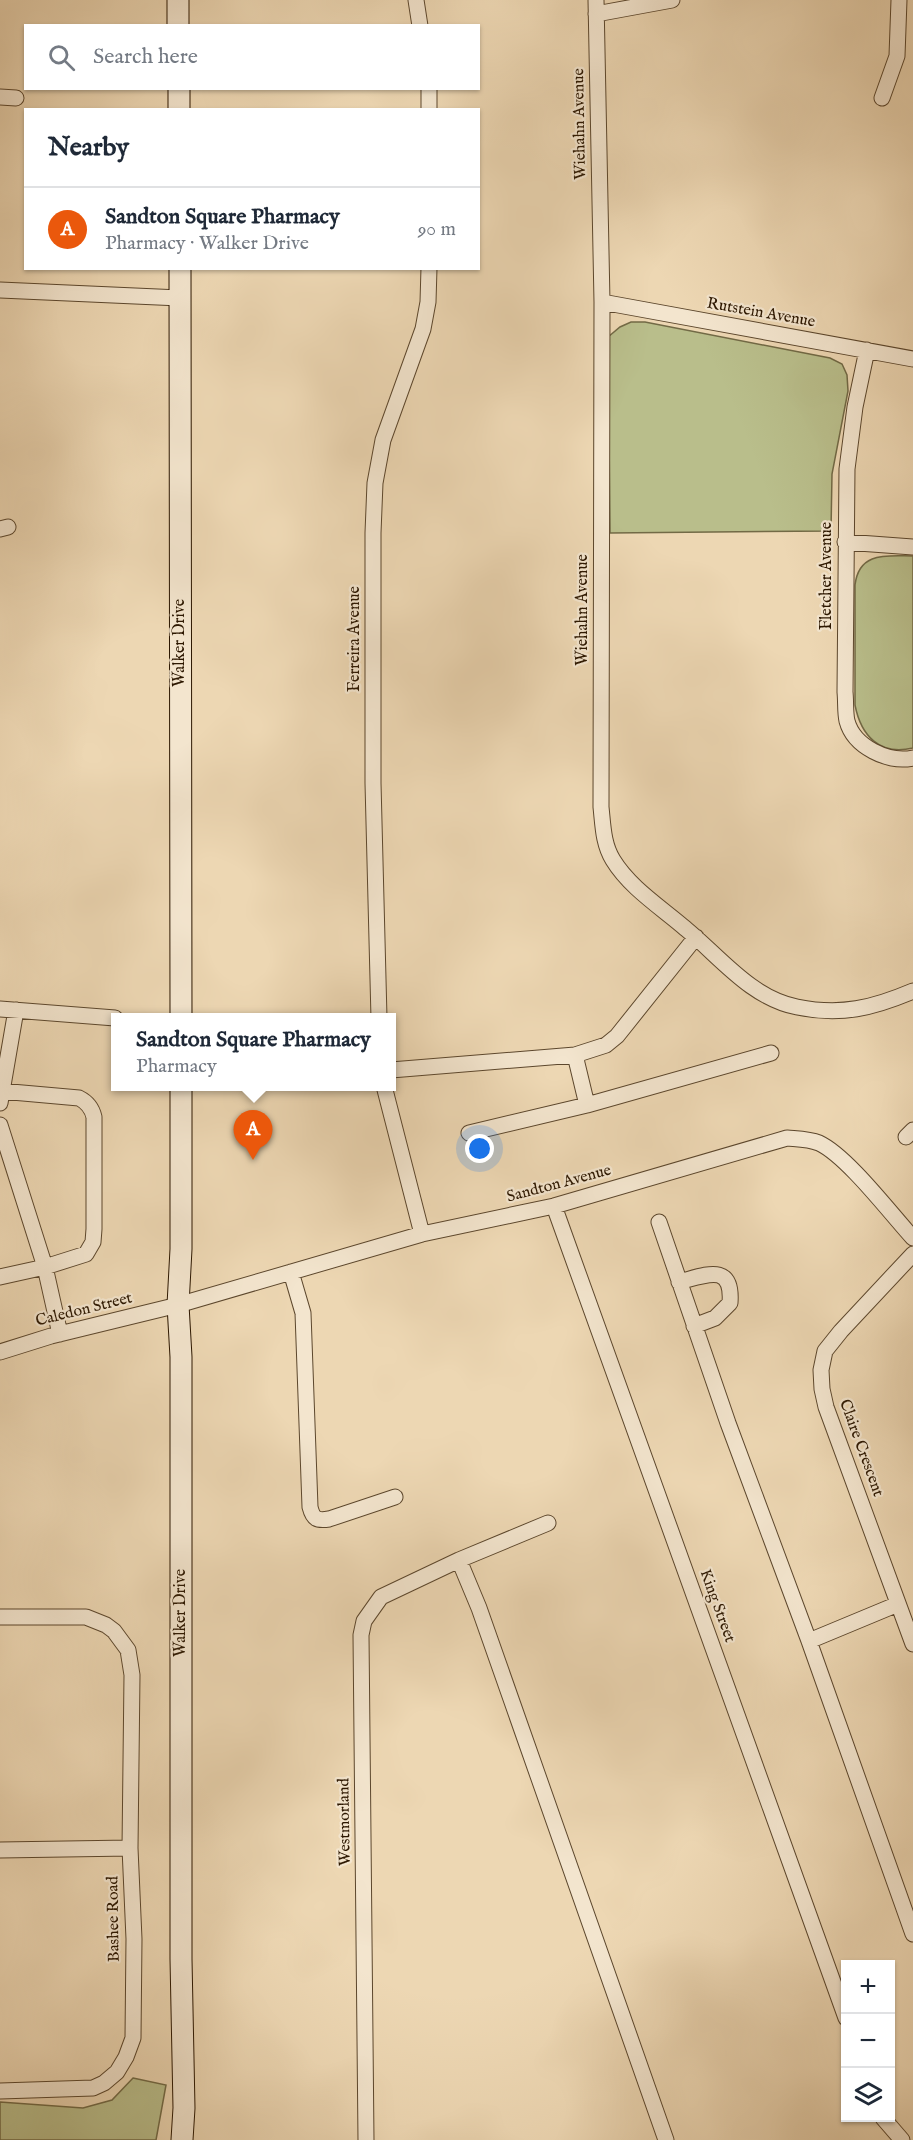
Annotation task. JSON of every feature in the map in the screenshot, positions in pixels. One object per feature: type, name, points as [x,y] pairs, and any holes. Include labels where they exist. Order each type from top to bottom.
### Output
[{"type":"street","points":[[178,0],[178,24]]},
{"type":"street","points":[[416,0],[420,24]]},
{"type":"street","points":[[596,7],[672,0]]},
{"type":"street","points":[[882,98],[897,57],[899,0]]},
{"type":"street","name":"Wiehahn Avenue","points":[[596,7],[602,302],[601,807],[604,838],[612,858],[625,876],[727,967],[757,990],[795,1007],[854,1011],[913,991]]},
{"type":"street","points":[[179,90],[179,108]]},
{"type":"street","points":[[429,90],[429,108]]},
{"type":"street","points":[[0,97],[16,98]]},
{"type":"street","name":"Walker Drive","points":[[180,270],[181,1013]]},
{"type":"street","name":"Ferreira Avenue","points":[[379,1013],[373,783],[375,483],[382,440],[423,329],[428,302],[429,270]]},
{"type":"street","points":[[0,290],[180,298]]},
{"type":"street","name":"Rutstein Avenue","points":[[602,302],[913,359]]},
{"type":"street","name":"Fletcher Avenue","points":[[867,350],[855,407],[847,469],[845,542],[847,721],[852,734],[871,750],[903,760],[913,758]]},
{"type":"street","points":[[845,542],[913,547]]},
{"type":"street","points":[[396,1070],[575,1055],[606,1045],[617,1036],[696,938]]},
{"type":"street","points":[[0,1009],[111,1018]]},
{"type":"street","points":[[0,1277],[45,1267],[86,1254],[93,1242],[92,1112],[86,1102],[79,1098],[1,1095],[16,1010]]},
{"type":"street","points":[[469,1133],[587,1105],[771,1053]]},
{"type":"street","points":[[575,1055],[587,1105]]},
{"type":"street","name":"Walker Drive","points":[[181,1091],[181,1249],[178,1305],[181,1357],[181,1959],[184,2108],[182,2140]]},
{"type":"street","points":[[385,1091],[422,1234]]},
{"type":"street","points":[[0,1125],[7,1175],[45,1267],[60,1334]]},
{"type":"street","name":"Sandton Avenue","points":[[178,1305],[422,1234],[554,1206],[787,1138],[818,1143],[833,1152],[856,1174],[913,1238]]},
{"type":"street","name":"King Street","points":[[554,1206],[845,2014]]},
{"type":"street","points":[[659,1222],[728,1423],[809,1641],[913,1934]]},
{"type":"street","name":"Claire Crescent","points":[[913,1254],[825,1351],[821,1370],[826,1407],[913,1644]]},
{"type":"street","points":[[291,1272],[303,1313],[312,1515],[320,1521],[395,1497]]},
{"type":"street","points":[[679,1282],[712,1273],[728,1280],[730,1303],[715,1318],[694,1326]]},
{"type":"street","name":"Caledon Street","points":[[0,1352],[60,1334],[178,1305]]},
{"type":"street","name":"Westmorland","points":[[366,2140],[361,1635],[364,1621],[381,1597],[459,1560],[548,1523]]},
{"type":"street","points":[[459,1560],[487,1631],[666,2140]]},
{"type":"street","points":[[809,1641],[898,1604]]},
{"type":"street","name":"Bashee Road","points":[[0,1617],[86,1617],[106,1625],[128,1650],[132,1662],[130,1848],[134,1939],[133,2038],[117,2072],[104,2083],[93,2088],[0,2091]]},
{"type":"street","points":[[0,1850],[130,1848]]},
{"type":"street","points":[[886,2122],[902,2140]]},
{"type":"green space","points":[[631,322],[645,322],[830,358],[842,364],[847,375],[848,391],[832,474],[831,531],[610,533],[608,337],[620,327]]},
{"type":"green space","points":[[884,556],[913,556],[913,748],[901,750],[882,746],[874,741],[867,734],[858,716],[855,705],[855,585],[862,566],[868,561]]},
{"type":"green space","points":[[133,2078],[166,2085],[156,2140],[0,2140],[0,2102],[83,2108],[112,2100]]},
{"type":"place","name":"Sandton Square Pharmacy","points":[[253,1160]]}]
